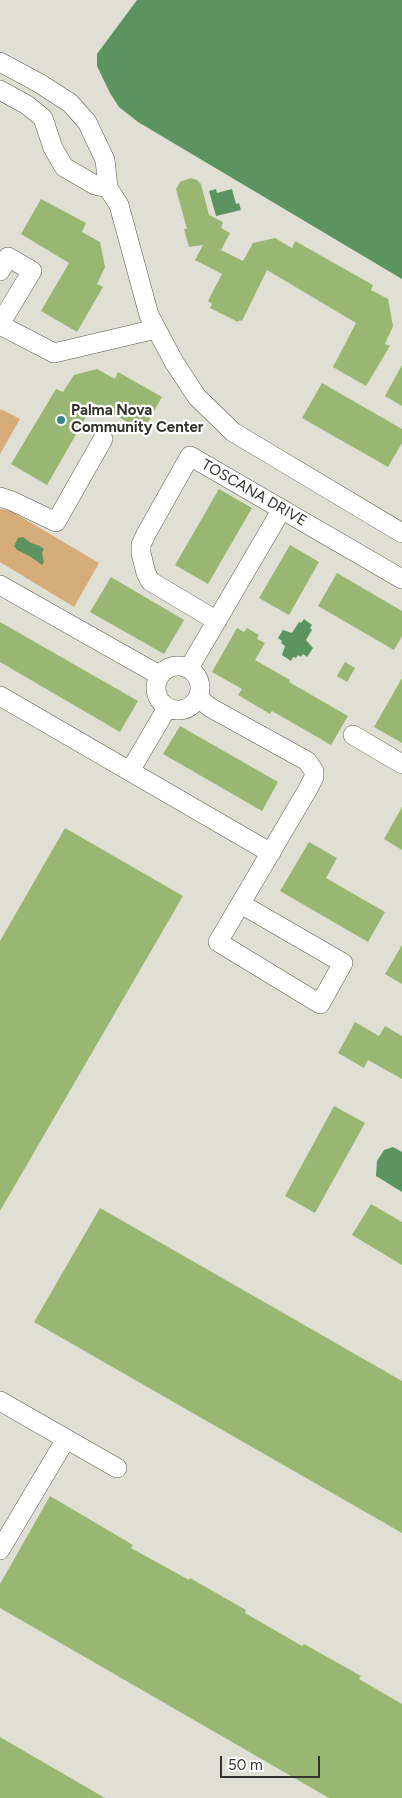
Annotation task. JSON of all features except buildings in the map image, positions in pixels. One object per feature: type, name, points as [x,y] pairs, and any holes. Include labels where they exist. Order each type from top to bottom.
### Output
[{"type":"street","points":[[0,62],[39,83],[70,103],[86,122],[105,160],[108,188],[119,205],[149,315],[174,362],[197,397],[233,432],[402,533]]},
{"type":"street","points":[[27,105],[39,83]]},
{"type":"street","points":[[0,90],[27,105],[43,118],[53,148],[64,167],[95,184],[108,188]]},
{"type":"street","points":[[0,271],[8,257],[32,271],[0,324],[54,353],[156,329]]},
{"type":"street","points":[[0,498],[12,500],[56,522],[103,440]]},
{"type":"street","name":"TOSCANA DRIVE","points":[[217,621],[150,581],[146,573],[142,553],[142,545],[146,534],[190,456],[402,579]]},
{"type":"street","points":[[190,668],[282,509]]},
{"type":"street","points":[[0,585],[159,675]]},
{"type":"street","points":[[173,666],[190,668],[200,682],[198,698],[194,704],[181,710],[167,708],[157,696],[156,682],[159,675],[165,669],[173,666]]},
{"type":"street","points":[[0,696],[271,853]]},
{"type":"street","points":[[198,698],[211,708],[306,761],[314,771],[314,777],[218,942],[320,1004],[343,963],[241,904]]},
{"type":"street","points":[[130,771],[167,708]]},
{"type":"street","points":[[353,735],[402,764]]},
{"type":"street","points":[[0,1401],[117,1468]]},
{"type":"street","points":[[0,1550],[66,1439]]},
{"type":"shaded area","points":[[137,0],[402,0],[402,279],[138,122],[119,107],[97,66],[97,54]]},
{"type":"shaded area","points":[[216,189],[217,193],[232,189],[236,204],[239,203],[241,210],[216,216],[209,191]]},
{"type":"shaded area","points":[[1,409],[20,419],[0,454],[0,411]]},
{"type":"shaded area","points":[[0,509],[11,511],[99,563],[74,607],[0,562]]},
{"type":"shaded area","points":[[23,537],[44,549],[42,553],[44,562],[42,565],[17,550],[14,546],[18,538]]},
{"type":"shaded area","points":[[304,619],[312,625],[310,628],[312,630],[306,640],[313,648],[307,657],[303,654],[301,657],[298,655],[296,658],[293,657],[291,661],[282,655],[285,646],[278,638],[283,630],[292,633],[299,622],[301,623]]},
{"type":"shaded area","points":[[393,1147],[402,1152],[402,1192],[376,1176],[377,1161],[384,1150]]},
{"type":"place","name":"Palma Nova Community Center","points":[[61,420]]}]
